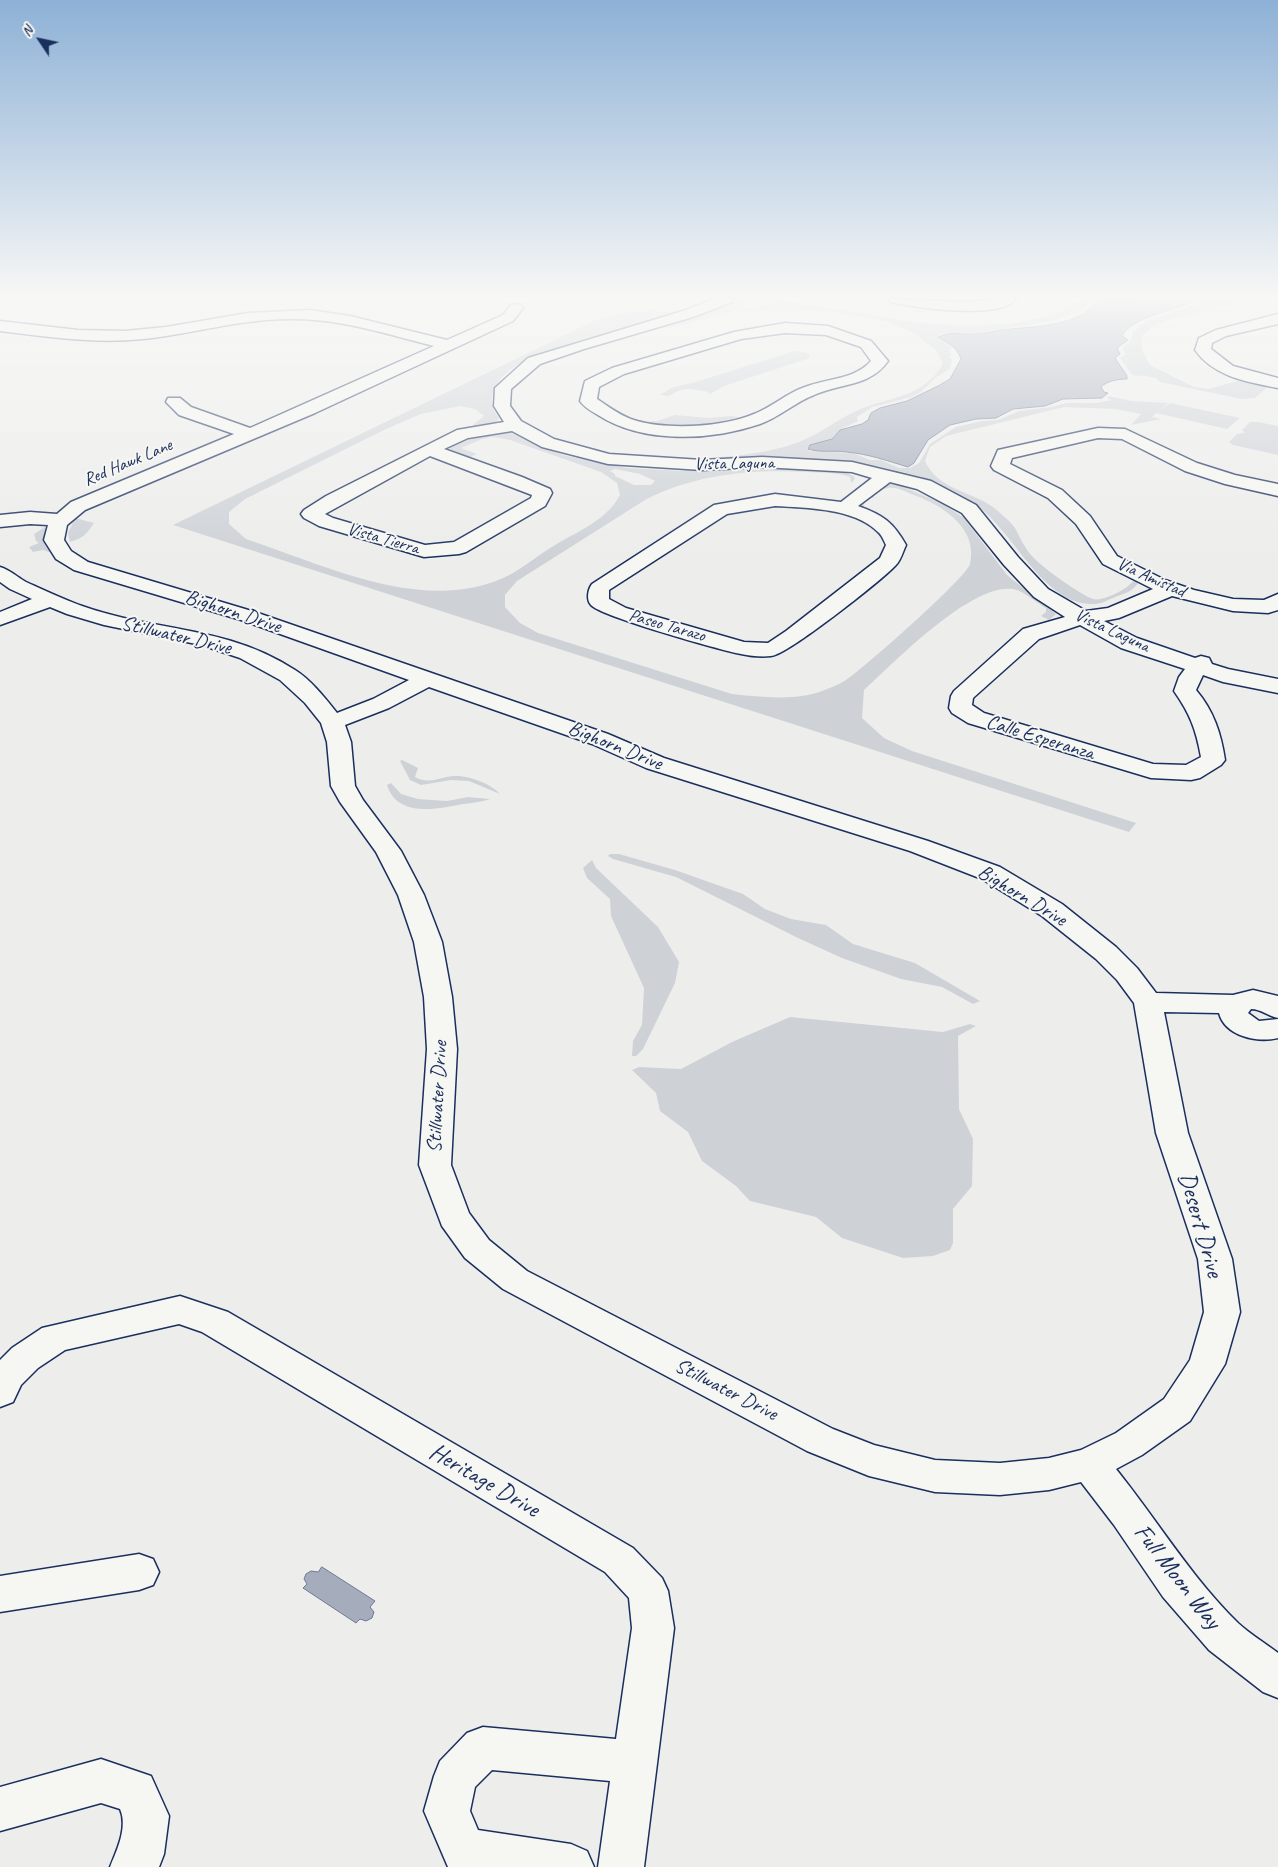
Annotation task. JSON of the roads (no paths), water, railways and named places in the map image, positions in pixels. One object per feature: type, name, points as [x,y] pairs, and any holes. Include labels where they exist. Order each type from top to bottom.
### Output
[{"type":"street","name":"Red Hawk Lane","points":[[61,522],[78,506],[250,434],[358,386]]},
{"type":"street","points":[[505,386],[503,388],[502,406],[515,425]]},
{"type":"street","points":[[591,386],[588,401],[610,416],[632,425],[664,430],[716,430],[756,420],[794,397],[825,386]]},
{"type":"street","points":[[174,402],[185,410],[250,434]]},
{"type":"street","name":"Vista Tierra","points":[[429,450],[516,481],[542,493],[538,502],[459,548],[424,551],[326,522],[311,514],[333,500],[429,450],[463,434],[515,425]]},
{"type":"street","name":"Vista Laguna","points":[[515,425],[548,442],[608,459],[702,465],[762,462],[852,467],[924,485],[969,509],[1041,593],[1082,618],[1129,643],[1204,666],[1275,681]]},
{"type":"street","points":[[650,463],[664,430]]},
{"type":"street","name":"Via Amistad","points":[[1278,490],[1231,480],[1191,467],[1125,434],[1098,433],[1004,454],[1000,466],[1055,494],[1083,520],[1110,560],[1165,587],[1233,604],[1268,607],[1278,600]]},
{"type":"street","points":[[836,507],[879,474]]},
{"type":"street","name":"Paseo Tarazo","points":[[775,500],[836,507],[866,516],[887,529],[896,545],[889,560],[794,636],[772,650],[743,648],[619,612],[599,602],[599,588],[722,508],[775,500]]},
{"type":"street","points":[[0,521],[30,518],[61,522]]},
{"type":"street","name":"Bighorn Drive","points":[[61,522],[54,540],[63,555],[80,566],[231,611],[600,739],[655,763],[919,846],[992,873],[1052,910],[1106,953],[1127,974],[1149,1011]]},
{"type":"street","name":"Stillwater Drive","points":[[0,573],[17,585],[74,610],[110,621],[205,639],[248,653],[288,675],[313,698],[332,722],[338,742],[343,786],[352,802],[388,851],[411,895],[428,942],[438,997],[442,1049],[437,1103],[435,1165],[454,1217],[477,1249],[515,1280],[553,1301],[820,1440],[869,1460],[935,1476],[1000,1480],[1048,1474],[1089,1464]]},
{"type":"street","name":"Calle Esperanza","points":[[1165,587],[1112,614],[1082,618],[1031,634],[962,696],[960,708],[976,718],[1151,771],[1191,773],[1213,760],[1209,731],[1194,701],[1203,694],[1204,666]]},
{"type":"street","points":[[0,619],[48,600]]},
{"type":"street","points":[[332,722],[399,697],[428,678]]},
{"type":"street","points":[[1149,1011],[1238,1013],[1249,1000],[1258,1000],[1277,1017]]},
{"type":"street","name":"Desert Drive","points":[[1089,1464],[1129,1444],[1177,1410],[1207,1364],[1222,1312],[1215,1259],[1172,1133],[1149,1011]]},
{"type":"street","name":"Heritage Drive","points":[[2,1382],[25,1358],[55,1338],[180,1310],[215,1322],[619,1560],[648,1591],[653,1628],[621,1867]]},
{"type":"street","name":"Full Moon Way","points":[[1089,1464],[1128,1513],[1177,1584],[1212,1624],[1224,1637],[1278,1678]]},
{"type":"street","points":[[0,1594],[139,1572]]},
{"type":"street","points":[[572,1867],[464,1851],[447,1811],[456,1776],[483,1748],[635,1762]]},
{"type":"street","points":[[0,1809],[101,1780],[135,1792],[146,1816],[141,1854],[132,1867]]},
{"type":"water","points":[[938,386],[1102,386],[1104,392],[1108,393],[1102,398],[1063,399],[1045,406],[1013,409],[996,418],[976,419],[950,425],[928,440],[914,463],[908,467],[863,454],[808,449],[810,445],[832,439],[840,430],[862,424],[868,420],[871,413],[880,408],[907,401]]},
{"type":"water","points":[[322,1567],[375,1601],[370,1607],[374,1612],[372,1618],[366,1621],[360,1619],[356,1623],[303,1588],[307,1584],[304,1579],[306,1574],[311,1571],[318,1572]]}]
